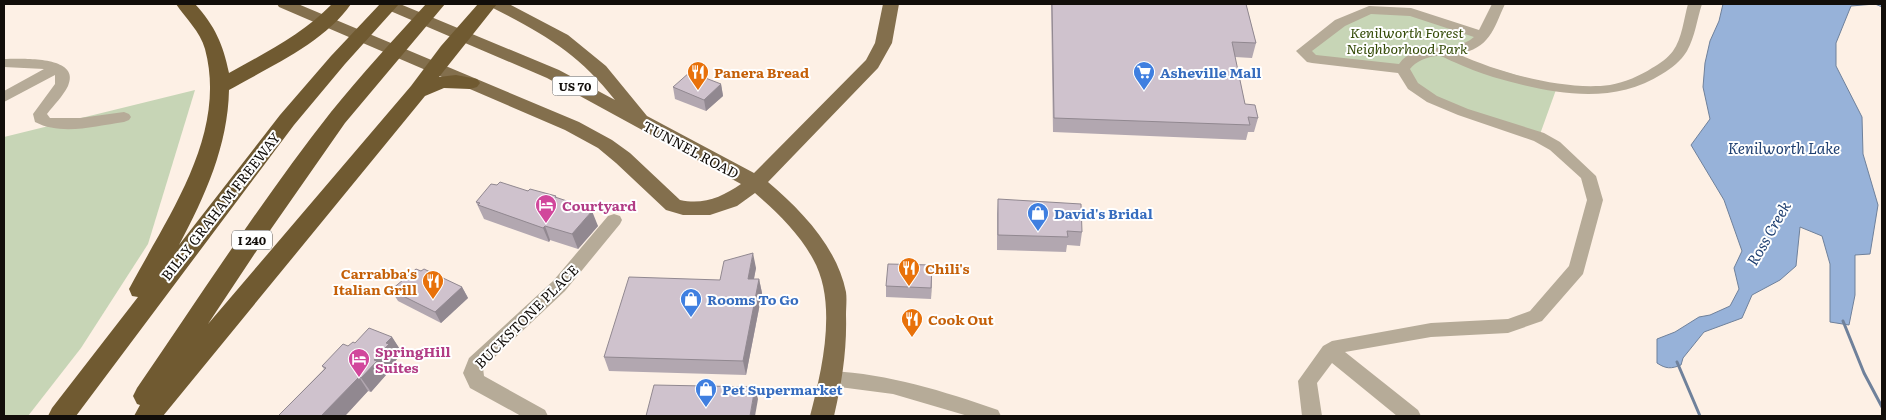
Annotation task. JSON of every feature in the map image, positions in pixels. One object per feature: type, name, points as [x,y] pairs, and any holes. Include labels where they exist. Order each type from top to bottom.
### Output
[{"type":"highway","points":[[102,363],[123,318],[174,234],[192,197],[213,136],[218,112],[219,87],[214,49],[204,28],[185,4]]},
{"type":"highway","name":"BILLY GRAHAM FREEWAY","points":[[61,416],[287,120],[388,4]]},
{"type":"highway","name":"I 240","points":[[133,416],[218,288],[303,167],[378,69],[436,4]]},
{"type":"highway","points":[[147,416],[418,91],[442,58],[489,6]]},
{"type":"highway","points":[[219,87],[274,57],[336,11]]},
{"type":"highway","points":[[418,91],[432,84],[449,80],[470,83]]},
{"type":"main road","points":[[285,4],[336,11],[442,58],[470,83],[572,126],[605,144],[633,166],[673,205],[683,208],[710,208],[730,201],[756,183],[879,56],[884,45],[891,4]]},
{"type":"main road","name":"TUNNEL ROAD","points":[[388,4],[553,74],[756,183],[789,210],[816,246],[826,264],[835,292],[836,344],[831,379],[822,416]]},
{"type":"main road","points":[[489,6],[545,28],[571,45],[615,87],[642,122]]},
{"type":"street","points":[[1312,416],[1307,381],[1330,351],[1338,346],[1431,330],[1508,326],[1536,316],[1577,269],[1595,200],[1588,176],[1555,146],[1539,137],[1463,112],[1432,99],[1413,86],[1403,69],[1404,64],[1414,57],[1472,46],[1483,36],[1498,4]]},
{"type":"street","points":[[1443,52],[1488,70],[1557,87],[1600,90],[1619,88],[1655,72],[1679,54],[1695,4]]},
{"type":"street","points":[[1403,69],[1372,64],[1312,59],[1303,51],[1340,23],[1369,10],[1411,12],[1483,36]]},
{"type":"street","points":[[4,63],[45,65],[58,68],[62,72],[63,80],[40,114],[40,119],[44,122],[53,125],[70,124],[124,116]]},
{"type":"street","points":[[4,97],[58,68]]},
{"type":"street","name":"BUCKSTONE PLACE","points":[[538,416],[477,382],[472,374],[473,369],[476,363],[559,286],[614,220]]},
{"type":"street","points":[[1330,351],[1411,416]]},
{"type":"street","points":[[831,379],[859,379],[899,386],[991,416]]},
{"type":"green space","name":"Kenilworth Forest Neighborhood Park","points":[[1369,10],[1411,12],[1483,36],[1451,56],[1557,87],[1539,137],[1432,99],[1403,69],[1312,59],[1303,51]]},
{"type":"green space","points":[[195,90],[148,244],[81,348],[28,416],[4,416],[4,137]]},
{"type":"water","name":"Kenilworth Lake","points":[[1723,4],[1875,4],[1851,6],[1836,43],[1836,66],[1862,117],[1863,154],[1878,205],[1870,254],[1855,255],[1855,295],[1849,325],[1830,322],[1830,264],[1822,236],[1800,227],[1796,266],[1780,280],[1752,295],[1742,318],[1704,332],[1683,358],[1681,365],[1669,368],[1657,363],[1657,339],[1675,332],[1699,317],[1710,315],[1730,306],[1739,289],[1734,268],[1742,251],[1724,200],[1691,145],[1710,119],[1703,87],[1705,63],[1710,41],[1719,21]]},
{"type":"building","name":"Asheville Mall","points":[[1052,4],[1246,4],[1256,43],[1232,42],[1245,104],[1255,105],[1258,118],[1248,117],[1250,125],[1054,118]]},
{"type":"building","points":[[690,72],[721,84],[704,100],[673,87]]},
{"type":"building","points":[[500,182],[528,191],[530,189],[556,196],[567,201],[565,203],[592,211],[572,234],[545,226],[543,228],[478,205],[480,203],[476,202],[491,184],[497,185]]},
{"type":"building","points":[[998,199],[1081,204],[1082,232],[1067,231],[1068,237],[998,235]]},
{"type":"building","name":"Rooms To Go","points":[[753,253],[748,279],[759,279],[743,361],[604,357],[629,277],[720,280],[724,261]]},
{"type":"building","points":[[888,264],[932,265],[931,288],[886,286]]},
{"type":"building","points":[[416,269],[421,271],[424,269],[462,287],[435,312],[391,290]]},
{"type":"building","points":[[369,328],[392,337],[386,343],[389,344],[374,360],[377,361],[361,378],[359,377],[321,416],[278,416],[326,368],[322,366],[343,344],[348,346],[353,342],[355,343]]},
{"type":"building","points":[[654,385],[755,387],[750,416],[646,416]]},
{"type":"waterway","points":[[1843,321],[1864,373],[1882,407]]},
{"type":"waterway","name":"Ross Creek","points":[[1677,362],[1700,416]]},
{"type":"place","name":"Panera Bread","points":[[698,91]]},
{"type":"place","name":"Asheville Mall","points":[[1144,91]]},
{"type":"place","name":"Courtyard","points":[[546,224]]},
{"type":"place","name":"David's Bridal","points":[[1038,232]]},
{"type":"place","name":"Chili's","points":[[909,287]]},
{"type":"place","name":"Carrabba's Italian Grill","points":[[433,300]]},
{"type":"place","name":"Rooms To Go","points":[[691,318]]},
{"type":"place","name":"Cook Out","points":[[912,338]]},
{"type":"place","name":"SpringHill Suites","points":[[359,378]]},
{"type":"place","name":"Pet Supermarket","points":[[706,408]]}]
